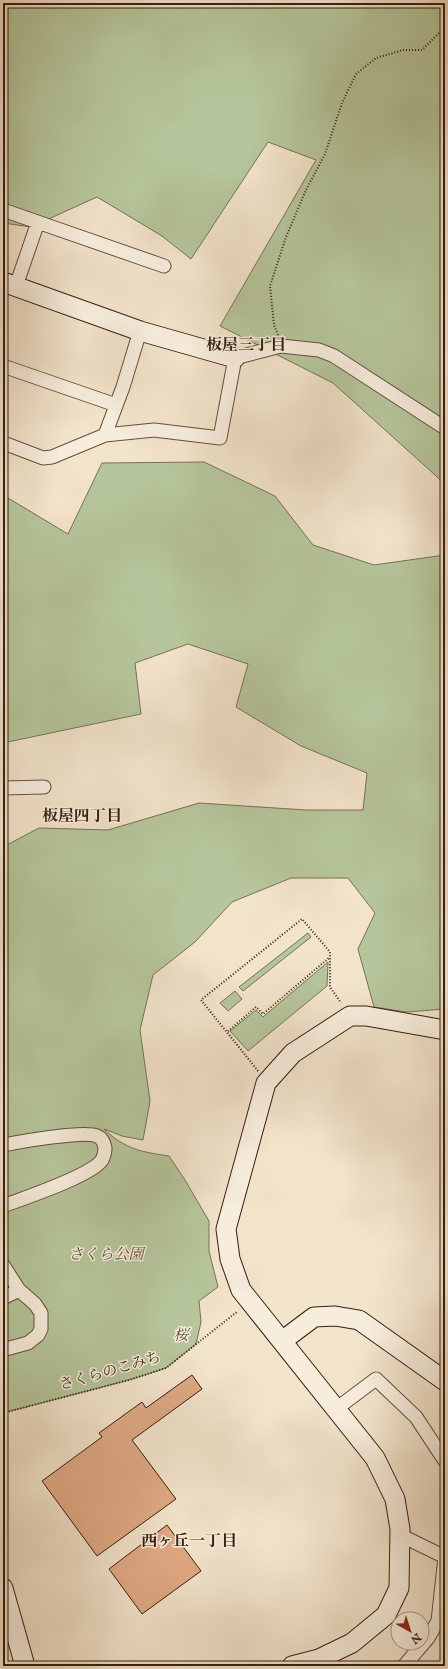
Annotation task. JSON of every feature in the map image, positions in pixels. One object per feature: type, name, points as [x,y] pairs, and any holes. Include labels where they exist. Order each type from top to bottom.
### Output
[{"type":"street","points":[[3,210],[164,266]]},
{"type":"street","points":[[38,222],[9,284],[140,331],[235,358],[281,346],[319,350],[334,356],[445,428]]},
{"type":"street","points":[[105,435],[123,388],[140,331]]},
{"type":"street","points":[[3,444],[43,458],[52,457],[105,435],[154,430],[220,438],[235,358]]},
{"type":"street","points":[[3,366],[116,404]]},
{"type":"street","points":[[3,788],[44,787]]},
{"type":"street","points":[[292,1666],[318,1659],[352,1643],[386,1615],[399,1588],[400,1535],[395,1499],[375,1458],[241,1290],[230,1259],[226,1229],[258,1106],[266,1083],[293,1053],[350,1016],[366,1016],[445,1030]]},
{"type":"street","points":[[3,1145],[63,1136],[93,1134],[102,1139],[105,1148],[101,1160],[88,1170],[50,1188],[3,1206]]},
{"type":"street","points":[[3,1265],[19,1290],[35,1304],[41,1313],[41,1330],[38,1335],[28,1343],[6,1349]]},
{"type":"street","points":[[3,1298],[19,1290]]},
{"type":"street","points":[[282,1341],[314,1317],[335,1316],[359,1320],[445,1381]]},
{"type":"street","points":[[336,1409],[376,1379],[416,1417],[445,1461]]},
{"type":"street","points":[[400,1535],[445,1557],[438,1622],[428,1638],[404,1666]]},
{"type":"street","points":[[3,1588],[25,1666]]},
{"type":"path","points":[[281,346],[274,326],[270,286],[286,237],[306,190],[326,154],[342,103],[356,74],[376,58],[403,50],[422,50],[445,27]]},
{"type":"path","points":[[259,1072],[201,1000],[302,919],[330,952],[330,987],[342,1004]]},
{"type":"path","points":[[227,1032],[256,1007],[263,1014],[330,957]]},
{"type":"path","name":"さくらのこみち","points":[[3,1413],[129,1380],[166,1368],[250,1301]]},
{"type":"green space","points":[[3,3],[445,3],[445,484],[333,383],[220,326],[316,160],[268,142],[191,259],[162,236],[97,197],[31,227],[3,223]]},
{"type":"green space","points":[[204,462],[275,496],[313,545],[374,565],[445,555],[445,1009],[407,1012],[374,1007],[358,949],[375,913],[348,878],[291,878],[232,902],[195,942],[153,975],[140,1030],[150,1101],[143,1140],[122,1136],[104,1129],[126,1145],[142,1151],[169,1156],[209,1221],[209,1251],[218,1287],[199,1301],[201,1322],[196,1344],[166,1368],[129,1380],[3,1413],[3,847],[39,828],[108,830],[199,803],[306,810],[363,810],[367,773],[301,746],[236,707],[248,664],[188,644],[135,663],[141,714],[3,743],[3,495],[68,534],[102,463]]},
{"type":"green space","points":[[308,933],[311,937],[243,991],[239,987]]},
{"type":"green space","points":[[328,962],[327,986],[248,1051],[230,1031],[256,1010],[263,1017]]},
{"type":"green space","points":[[235,991],[242,999],[228,1011],[220,1003]]},
{"type":"building","points":[[192,1375],[202,1389],[132,1440],[176,1499],[97,1556],[42,1481],[102,1437],[99,1433],[142,1402],[146,1408]]},
{"type":"building","points":[[167,1525],[201,1571],[142,1614],[109,1569]]},
{"type":"district","name":"板屋三丁目","points":[[246,346]]},
{"type":"district","name":"板屋四丁目","points":[[82,817]]},
{"type":"district","name":"西ヶ丘一丁目","points":[[189,1542]]},
{"type":"park label","name":"さくら公園","points":[[106,1254]]},
{"type":"park label","name":"桜","points":[[181,1335]]}]
